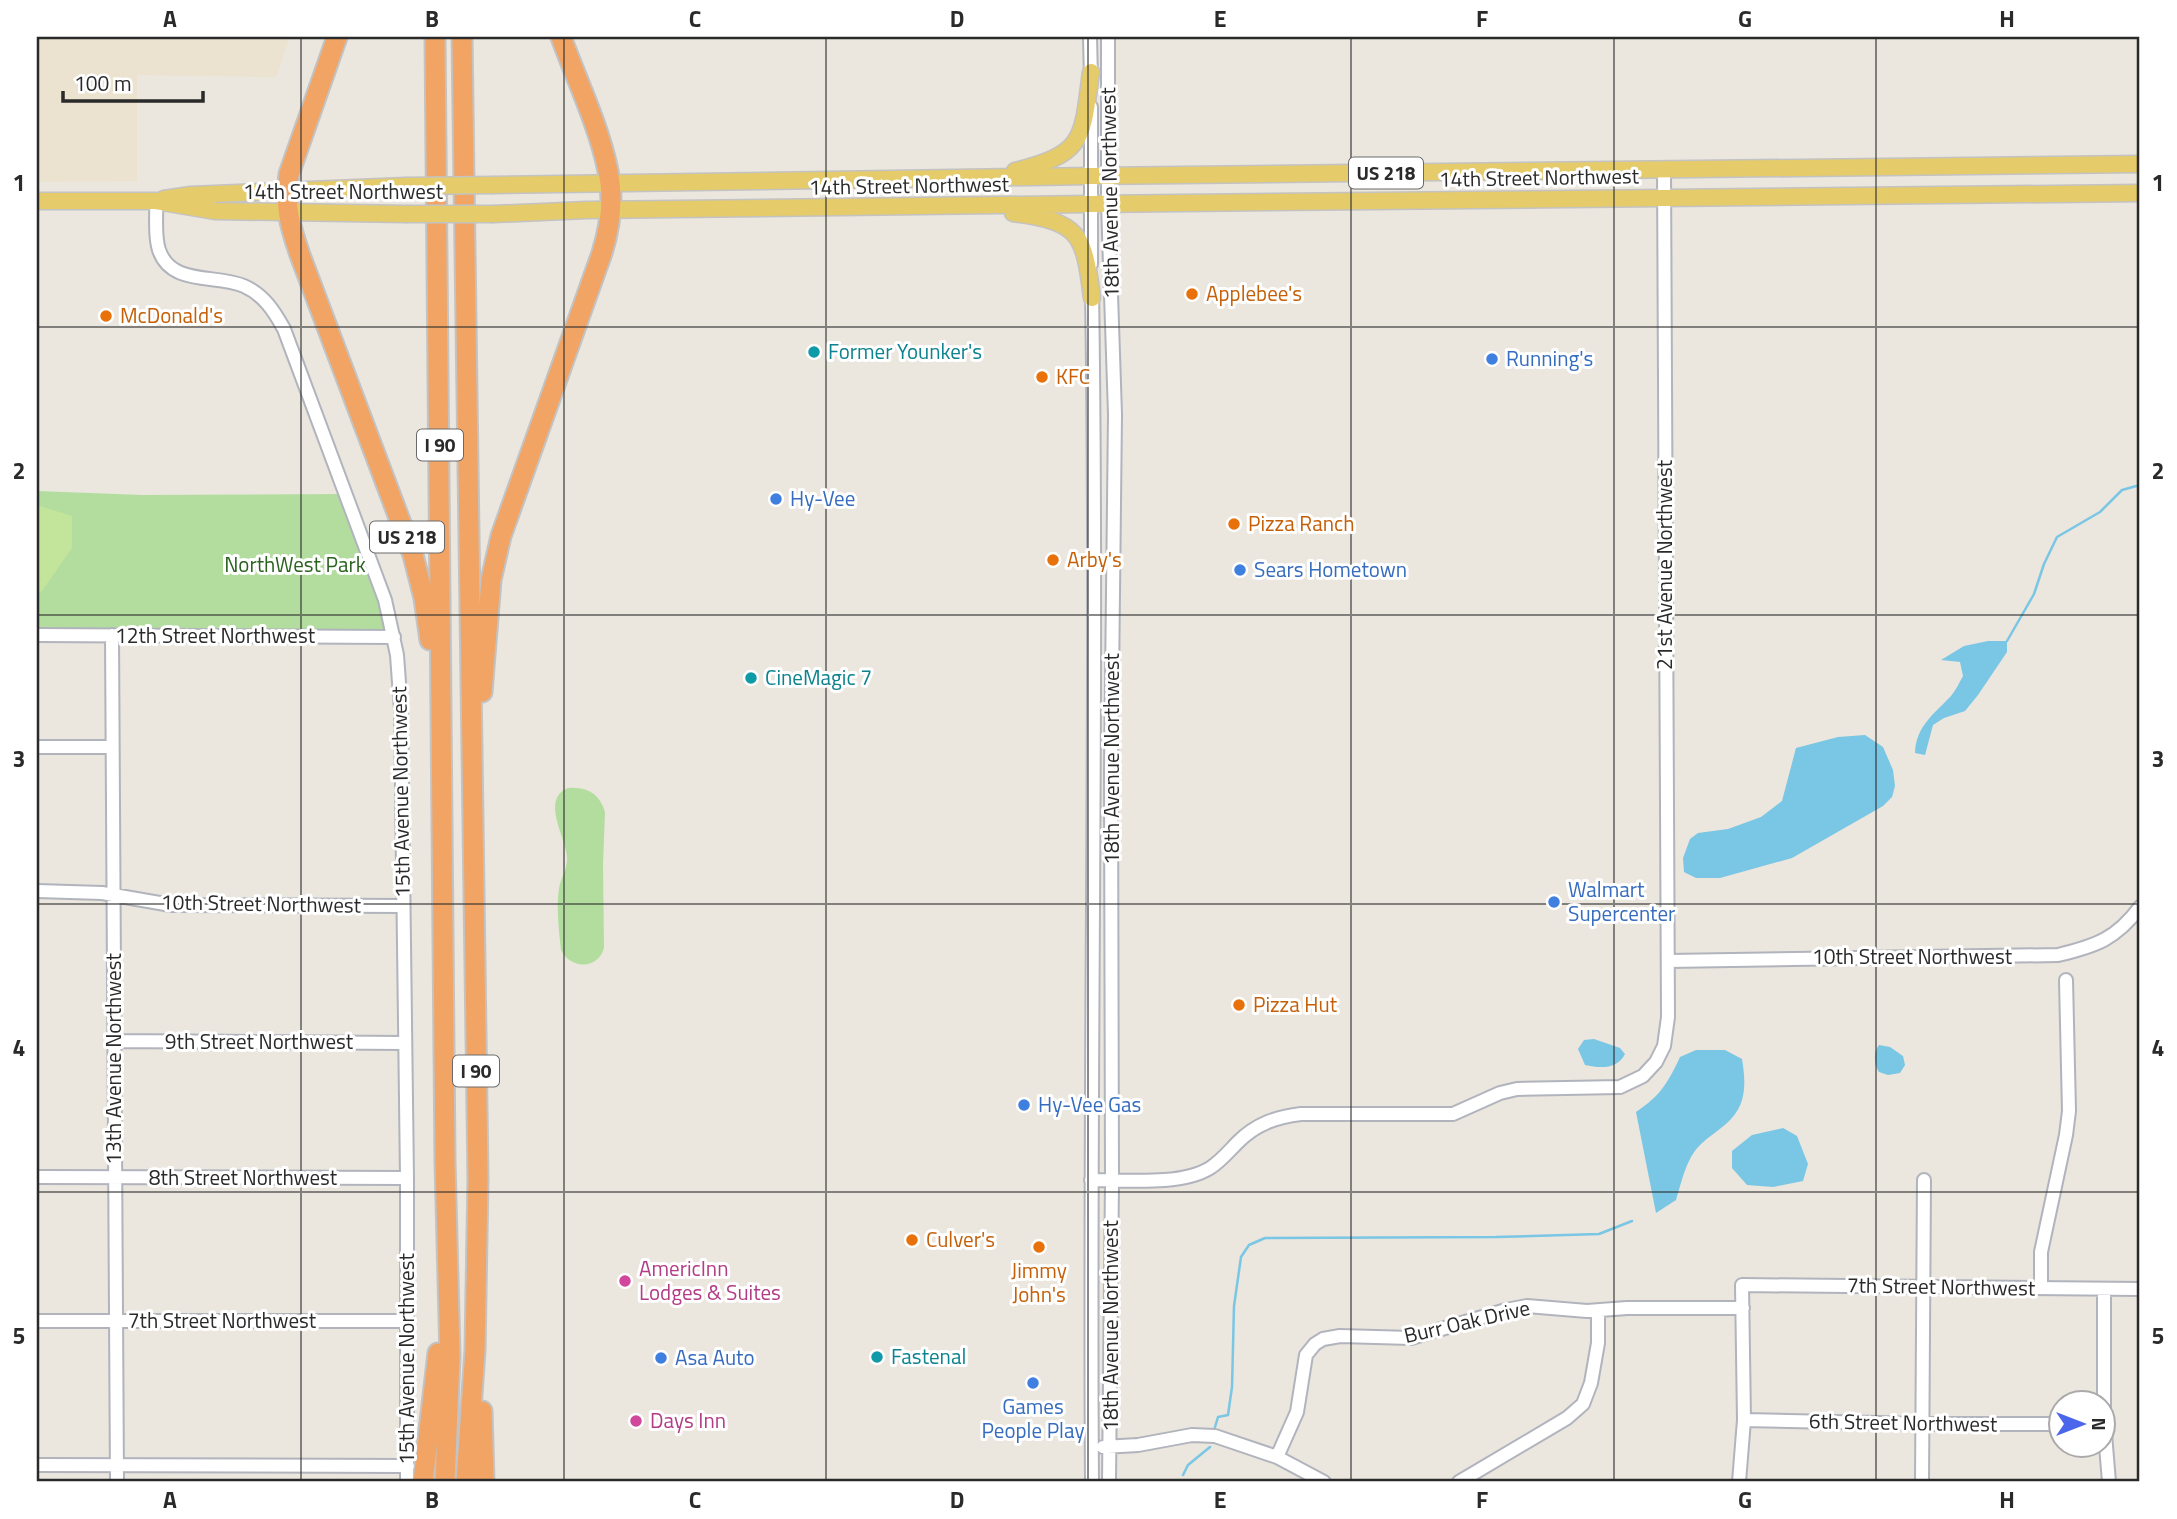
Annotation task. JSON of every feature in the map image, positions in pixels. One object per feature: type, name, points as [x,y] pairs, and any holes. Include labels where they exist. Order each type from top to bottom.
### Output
[{"type":"highway","points":[[286,190],[294,159],[337,37]]},
{"type":"highway","name":"I 90","points":[[435,37],[449,1380],[445,1482]]},
{"type":"highway","name":"I 90","points":[[462,37],[478,1179],[477,1288],[466,1482]]},
{"type":"highway","points":[[473,853],[491,580],[506,518],[602,253],[610,210],[610,183],[599,142],[561,37]]},
{"type":"highway","name":"US 218","points":[[286,190],[290,227],[404,527],[420,579],[432,654],[443,854]]},
{"type":"highway","points":[[423,1482],[447,1261]]},
{"type":"highway","points":[[477,1288],[484,1482]]},
{"type":"main road","points":[[938,178],[1015,171],[1042,164],[1065,153],[1076,142],[1083,128],[1091,72]]},
{"type":"main road","name":"US 218","points":[[1664,169],[2140,164]]},
{"type":"main road","name":"14th Street Northwest","points":[[156,201],[191,195],[286,190],[494,185],[1664,169]]},
{"type":"main road","name":"US 218","points":[[1664,197],[2140,193]]},
{"type":"main road","name":"14th Street Northwest","points":[[37,201],[156,201],[215,211],[494,214],[610,210],[1664,197]]},
{"type":"main road","points":[[938,206],[1013,213],[1057,221],[1071,230],[1081,243],[1087,260],[1092,298]]},
{"type":"street","name":"18th Avenue Northwest","points":[[1107,38],[1108,204],[1115,414],[1109,1482]]},
{"type":"street","name":"18th Avenue Northwest","points":[[1087,40],[1091,72],[1094,778],[1091,1180],[1093,1482]]},
{"type":"street","name":"21st Avenue Northwest","points":[[1664,169],[1668,961]]},
{"type":"street","name":"15th Avenue Northwest","points":[[156,201],[158,246],[172,269],[193,277],[220,279],[246,287],[268,303],[284,329],[374,565],[394,636],[401,710],[407,1178],[407,1482]]},
{"type":"street","name":"12th Street Northwest","points":[[37,635],[394,636]]},
{"type":"street","name":"13th Avenue Northwest","points":[[111,635],[117,1482]]},
{"type":"street","points":[[37,747],[112,747]]},
{"type":"street","name":"10th Street Northwest","points":[[37,891],[113,894],[171,905],[403,906]]},
{"type":"street","name":"10th Street Northwest","points":[[1668,961],[2058,955],[2086,948],[2116,934],[2140,907]]},
{"type":"street","points":[[1091,1180],[1167,1179],[1199,1172],[1216,1163],[1258,1126],[1277,1117],[1301,1114],[1453,1114],[1500,1093],[1517,1089],[1611,1088],[1630,1083],[1652,1067],[1664,1046],[1668,1017],[1668,961]]},
{"type":"street","points":[[2041,1288],[2041,1252],[2069,1111],[2066,980]]},
{"type":"street","name":"9th Street Northwest","points":[[114,1041],[404,1043]]},
{"type":"street","name":"8th Street Northwest","points":[[37,1177],[407,1178]]},
{"type":"street","points":[[1922,1482],[1924,1180]]},
{"type":"street","name":"7th Street Northwest","points":[[1743,1308],[1742,1284],[2140,1289]]},
{"type":"street","points":[[2104,1289],[2104,1390]]},
{"type":"street","name":"Burr Oak Drive","points":[[1277,1457],[1297,1412],[1306,1355],[1315,1343],[1323,1339],[1340,1336],[1411,1338],[1527,1306],[1598,1311],[1627,1308],[1743,1308]]},
{"type":"street","points":[[1740,1482],[1744,1420],[1743,1308]]},
{"type":"street","points":[[1460,1482],[1567,1418],[1583,1404],[1591,1383],[1598,1343],[1598,1311]]},
{"type":"street","name":"7th Street Northwest","points":[[37,1321],[407,1321]]},
{"type":"street","name":"6th Street Northwest","points":[[1744,1420],[2048,1424]]},
{"type":"street","points":[[1092,1447],[1138,1444],[1205,1434],[1231,1439],[1277,1457],[1324,1482]]},
{"type":"street","points":[[2107,1460],[2109,1482]]},
{"type":"street","points":[[37,1465],[408,1466]]},
{"type":"shaded area","points":[[37,37],[290,37],[276,77],[137,75],[137,181],[37,182]]},
{"type":"green space","name":"NorthWest Park","points":[[37,491],[142,495],[347,494],[394,637],[37,630]]},
{"type":"green space","points":[[37,507],[72,516],[72,548],[42,591],[37,592]]},
{"type":"green space","points":[[568,788],[581,788],[592,792],[600,800],[605,812],[604,948],[596,960],[584,964],[577,964],[565,956],[561,950],[559,928],[559,889],[567,857],[555,810],[560,793]]},
{"type":"water","points":[[1988,641],[2007,641],[2007,652],[1965,711],[1933,725],[1925,755],[1915,753],[1922,728],[1951,696],[1963,676],[1960,662],[1941,660],[1964,646]]},
{"type":"water","points":[[1865,735],[1883,747],[1893,770],[1895,786],[1892,797],[1883,806],[1792,858],[1720,878],[1696,878],[1684,872],[1683,858],[1690,839],[1698,833],[1728,829],[1761,817],[1782,801],[1796,748],[1838,737]]},
{"type":"water","points":[[1594,1039],[1620,1048],[1625,1054],[1613,1065],[1585,1065],[1578,1049],[1584,1040]]},
{"type":"water","points":[[1879,1045],[1890,1047],[1903,1056],[1905,1065],[1900,1073],[1888,1075],[1879,1072],[1875,1058]]},
{"type":"water","points":[[1696,1050],[1725,1050],[1742,1059],[1743,1094],[1733,1117],[1700,1145],[1691,1157],[1676,1200],[1656,1213],[1636,1112],[1662,1088],[1680,1057]]},
{"type":"water","points":[[1783,1128],[1797,1136],[1808,1164],[1803,1181],[1773,1187],[1747,1185],[1732,1168],[1732,1151],[1752,1135]]},
{"type":"waterway","points":[[2007,641],[2034,594],[2057,537],[2100,512],[2122,490],[2140,485]]},
{"type":"waterway","points":[[1215,1427],[1218,1417],[1228,1415],[1232,1387],[1234,1306],[1241,1257],[1249,1245],[1265,1238],[1599,1234],[1632,1221]]},
{"type":"waterway","points":[[1183,1475],[1188,1465],[1210,1447]]},
{"type":"place","name":"Applebee's","points":[[1192,294]]},
{"type":"place","name":"McDonald's","points":[[106,316]]},
{"type":"place","name":"Former Younker's","points":[[814,352]]},
{"type":"place","name":"Running's","points":[[1492,359]]},
{"type":"place","name":"KFC","points":[[1042,377]]},
{"type":"place","name":"Hy-Vee","points":[[776,499]]},
{"type":"place","name":"Pizza Ranch","points":[[1234,524]]},
{"type":"place","name":"Arby's","points":[[1053,560]]},
{"type":"place","name":"Sears Hometown","points":[[1240,570]]},
{"type":"place","name":"CineMagic 7","points":[[751,678]]},
{"type":"place","name":"Walmart Supercenter","points":[[1554,902]]},
{"type":"place","name":"Pizza Hut","points":[[1239,1005]]},
{"type":"place","name":"Hy-Vee Gas","points":[[1024,1105]]},
{"type":"place","name":"Culver's","points":[[912,1240]]},
{"type":"place","name":"Jimmy John's","points":[[1039,1247]]},
{"type":"place","name":"AmericInn Lodges & Suites","points":[[625,1281]]},
{"type":"place","name":"Fastenal","points":[[877,1357]]},
{"type":"place","name":"Asa Auto","points":[[661,1358]]},
{"type":"place","name":"Games People Play","points":[[1033,1383]]},
{"type":"place","name":"Days Inn","points":[[636,1421]]}]
